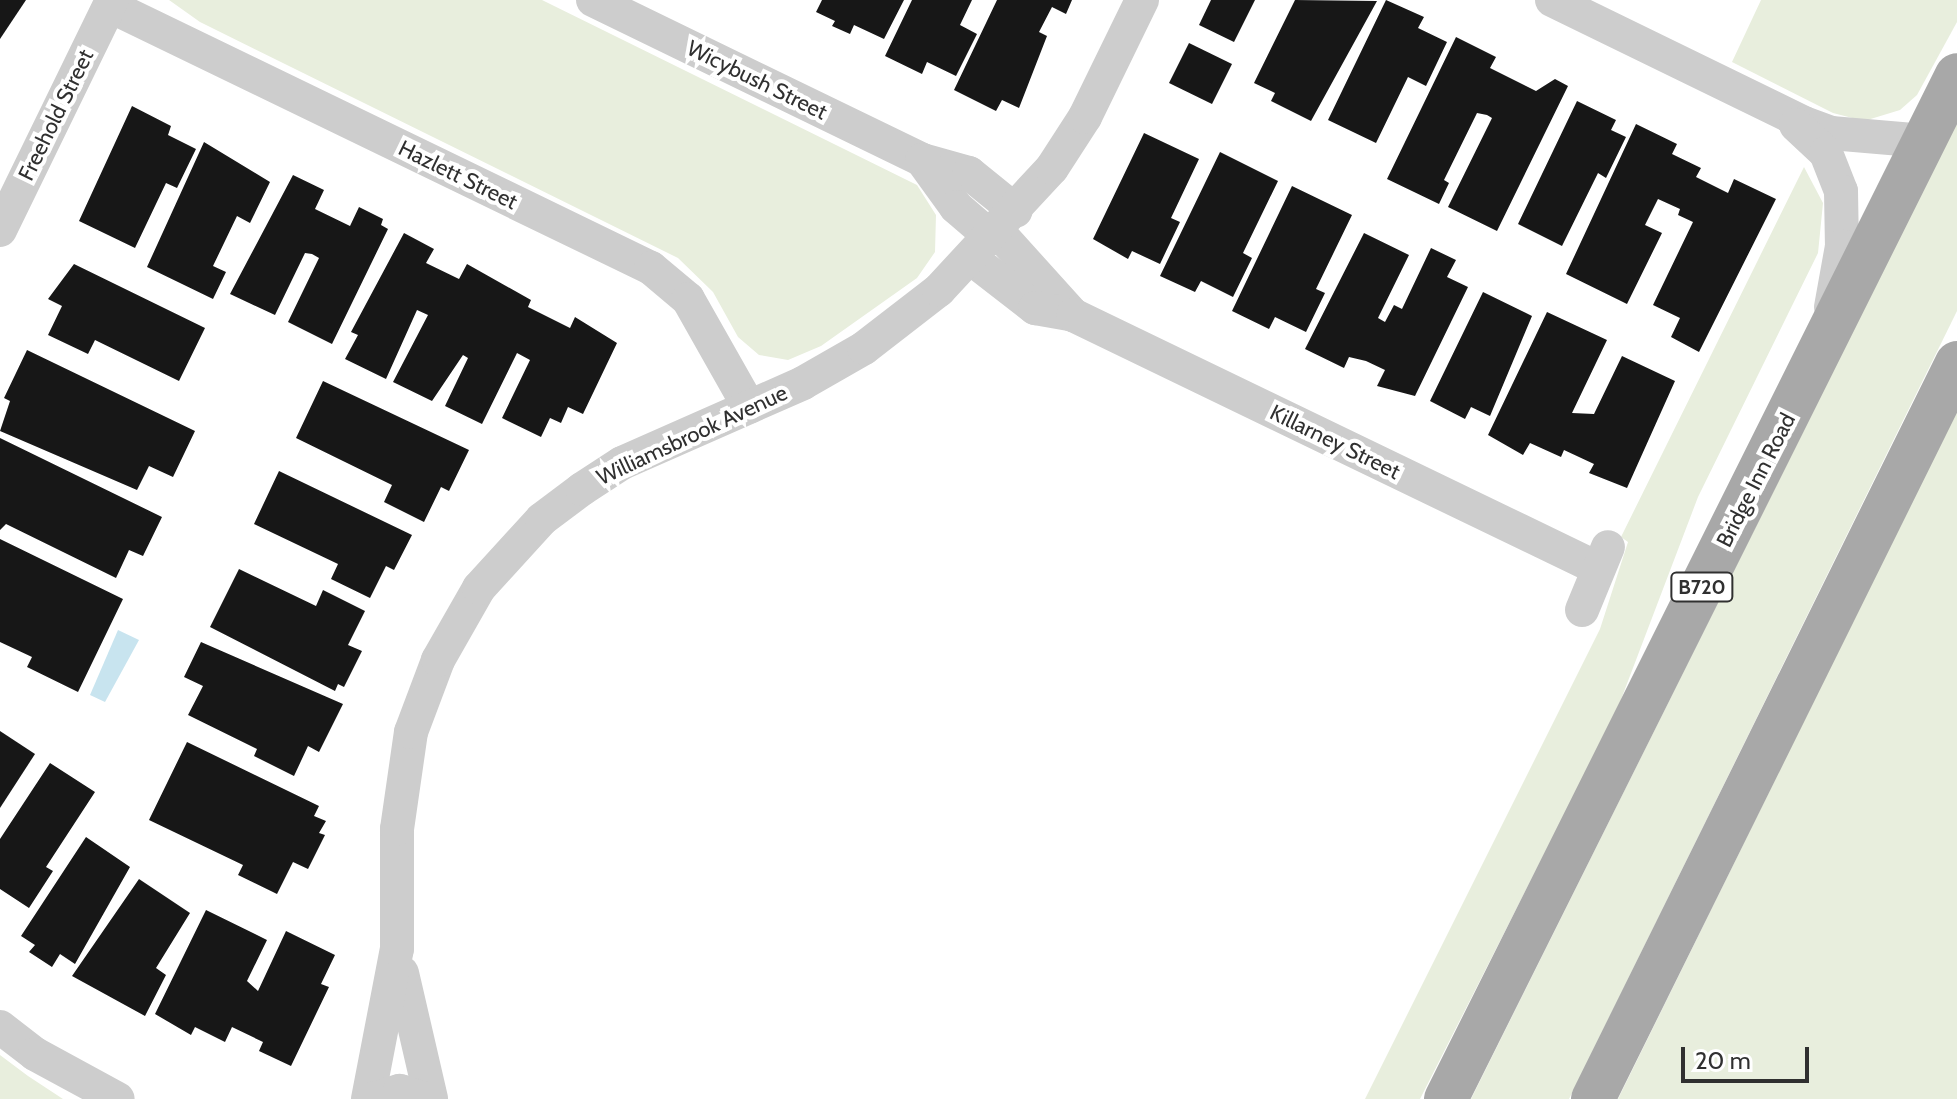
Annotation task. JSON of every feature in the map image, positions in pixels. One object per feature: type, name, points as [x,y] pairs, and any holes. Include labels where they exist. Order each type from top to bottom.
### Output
[{"type":"main road","name":"Bridge Inn Road","points":[[1446,1099],[1957,75]]},
{"type":"main road","points":[[1593,1099],[1957,363]]},
{"type":"street","name":"Wicybush Street","points":[[593,0],[922,160],[969,173],[994,235]]},
{"type":"street","name":"Williamsbrook Avenue","points":[[371,1099],[397,949],[401,780],[421,701],[455,625],[512,548],[582,489],[622,463],[749,407],[864,348],[994,235],[1085,117],[1142,0]]},
{"type":"street","points":[[1552,0],[1780,113],[1831,133],[1925,141]]},
{"type":"street","name":"Freehold Street","points":[[0,230],[111,3]]},
{"type":"street","name":"Hazlett Street","points":[[111,3],[651,268],[688,299],[749,407]]},
{"type":"street","points":[[1780,113],[1826,153],[1841,191],[1842,246],[1821,349]]},
{"type":"street","name":"Killarney Street","points":[[994,235],[1073,315],[1602,558],[1582,610]]},
{"type":"street","name":"Williamsbrook Avenue","points":[[397,949],[428,1099]]},
{"type":"street","points":[[0,1027],[35,1054],[118,1099]]},
{"type":"street","points":[[371,1099],[400,1091],[428,1099]]},
{"type":"green space","points":[[169,0],[542,0],[917,185],[936,215],[935,252],[917,278],[821,346],[788,360],[759,355],[738,337],[713,292],[678,258],[200,22]]},
{"type":"green space","points":[[1761,0],[1957,0],[1957,22],[1917,95],[1900,110],[1864,121],[1833,113],[1732,62]]},
{"type":"green space","points":[[1957,122],[1957,311],[1569,1099],[1471,1099]]},
{"type":"green space","points":[[1804,167],[1823,203],[1818,253],[1698,497],[1617,710],[1420,1099],[1365,1099],[1600,629],[1628,542],[1621,537]]},
{"type":"green space","points":[[1957,410],[1957,1099],[1618,1099]]},
{"type":"green space","points":[[0,1055],[28,1076],[63,1099],[0,1099]]},
{"type":"water","points":[[118,630],[139,640],[105,702],[90,695]]},
{"type":"building","points":[[0,0],[26,0],[0,39]]},
{"type":"building","points":[[822,0],[904,0],[884,39],[854,25],[850,34],[832,26],[835,21],[816,12]]},
{"type":"building","points":[[912,0],[972,0],[960,25],[977,34],[956,76],[927,62],[922,74],[885,56]]},
{"type":"building","points":[[997,0],[1072,0],[1066,14],[1052,7],[1039,32],[1047,36],[1019,108],[1002,100],[996,111],[954,90]]},
{"type":"building","points":[[1211,0],[1255,0],[1234,42],[1199,25]]},
{"type":"building","points":[[1295,0],[1377,1],[1311,121],[1271,101],[1275,93],[1254,83]]},
{"type":"building","points":[[1386,0],[1424,17],[1418,28],[1447,42],[1426,86],[1408,77],[1376,143],[1328,120]]},
{"type":"building","points":[[1456,37],[1496,57],[1490,68],[1536,91],[1555,79],[1568,86],[1497,231],[1448,207],[1492,118],[1487,115],[1477,113],[1444,180],[1449,183],[1439,204],[1387,179]]},
{"type":"building","points":[[1189,43],[1232,64],[1212,104],[1169,83]]},
{"type":"building","points":[[1577,101],[1616,120],[1611,130],[1626,137],[1606,178],[1598,173],[1562,246],[1518,224]]},
{"type":"building","points":[[132,106],[171,126],[168,135],[196,149],[177,188],[166,183],[135,248],[79,221]]},
{"type":"building","points":[[1636,124],[1677,144],[1672,154],[1701,168],[1696,177],[1728,193],[1734,179],[1776,199],[1699,352],[1671,337],[1680,318],[1653,305],[1693,222],[1678,215],[1680,209],[1658,199],[1645,225],[1662,233],[1627,304],[1566,274]]},
{"type":"building","points":[[1144,133],[1199,159],[1171,218],[1180,222],[1160,264],[1132,251],[1128,259],[1093,239]]},
{"type":"building","points":[[204,142],[270,182],[250,223],[237,216],[213,266],[226,272],[213,299],[147,267]]},
{"type":"building","points":[[1220,152],[1278,181],[1243,253],[1252,258],[1233,297],[1201,281],[1195,292],[1160,276]]},
{"type":"building","points":[[293,175],[324,190],[315,209],[350,226],[359,207],[383,219],[381,225],[388,229],[332,344],[288,322],[319,258],[312,254],[305,253],[275,315],[230,294]]},
{"type":"building","points":[[1292,186],[1352,215],[1316,289],[1325,293],[1306,332],[1275,317],[1269,329],[1232,311]]},
{"type":"building","points":[[404,233],[434,249],[426,263],[459,279],[467,264],[531,300],[528,307],[570,328],[575,317],[617,343],[583,414],[568,407],[561,423],[550,418],[541,437],[502,418],[530,360],[517,353],[482,424],[445,406],[468,358],[463,355],[432,401],[393,382],[428,315],[417,310],[386,379],[345,359],[358,335],[351,332]]},
{"type":"building","points":[[1364,233],[1409,255],[1378,318],[1385,322],[1394,305],[1402,309],[1431,248],[1456,260],[1447,277],[1468,287],[1415,396],[1377,386],[1385,370],[1366,361],[1349,357],[1344,368],[1305,349]]},
{"type":"building","points":[[74,264],[205,328],[179,381],[95,340],[88,354],[48,335],[62,306],[48,299]]},
{"type":"building","points":[[1483,292],[1532,316],[1490,416],[1471,407],[1465,419],[1430,401]]},
{"type":"building","points":[[1547,312],[1607,340],[1572,413],[1594,414],[1622,356],[1675,381],[1627,488],[1589,473],[1594,464],[1564,450],[1561,457],[1530,443],[1523,455],[1488,435]]},
{"type":"building","points":[[27,350],[195,431],[173,477],[149,466],[137,490],[0,431],[10,401],[4,398]]},
{"type":"building","points":[[323,381],[469,450],[449,491],[441,487],[424,522],[384,502],[392,485],[296,438]]},
{"type":"building","points":[[0,438],[162,517],[143,556],[129,550],[116,578],[6,524],[0,530]]},
{"type":"building","points":[[279,471],[412,535],[394,570],[386,566],[370,598],[331,579],[338,564],[254,524]]},
{"type":"building","points":[[0,539],[123,599],[78,692],[27,667],[32,657],[0,642]]},
{"type":"building","points":[[239,569],[316,606],[323,590],[365,611],[348,645],[362,651],[344,687],[338,684],[335,691],[210,627]]},
{"type":"building","points":[[201,642],[343,704],[319,752],[308,746],[294,776],[254,756],[257,749],[188,715],[203,686],[184,677]]},
{"type":"building","points":[[0,731],[35,754],[0,808]]},
{"type":"building","points":[[187,742],[319,806],[314,816],[326,821],[319,833],[325,835],[308,869],[293,862],[277,894],[238,875],[243,865],[149,820]]},
{"type":"building","points":[[50,763],[95,792],[46,867],[53,871],[29,908],[0,889],[0,839]]},
{"type":"building","points":[[86,837],[130,867],[75,964],[60,954],[52,967],[29,952],[35,945],[21,936]]},
{"type":"building","points":[[139,879],[190,913],[156,968],[166,975],[145,1016],[72,976]]},
{"type":"building","points":[[206,910],[267,940],[247,981],[258,991],[286,931],[335,955],[321,984],[329,987],[291,1066],[259,1051],[263,1042],[232,1027],[225,1042],[195,1027],[191,1035],[155,1014]]}]
